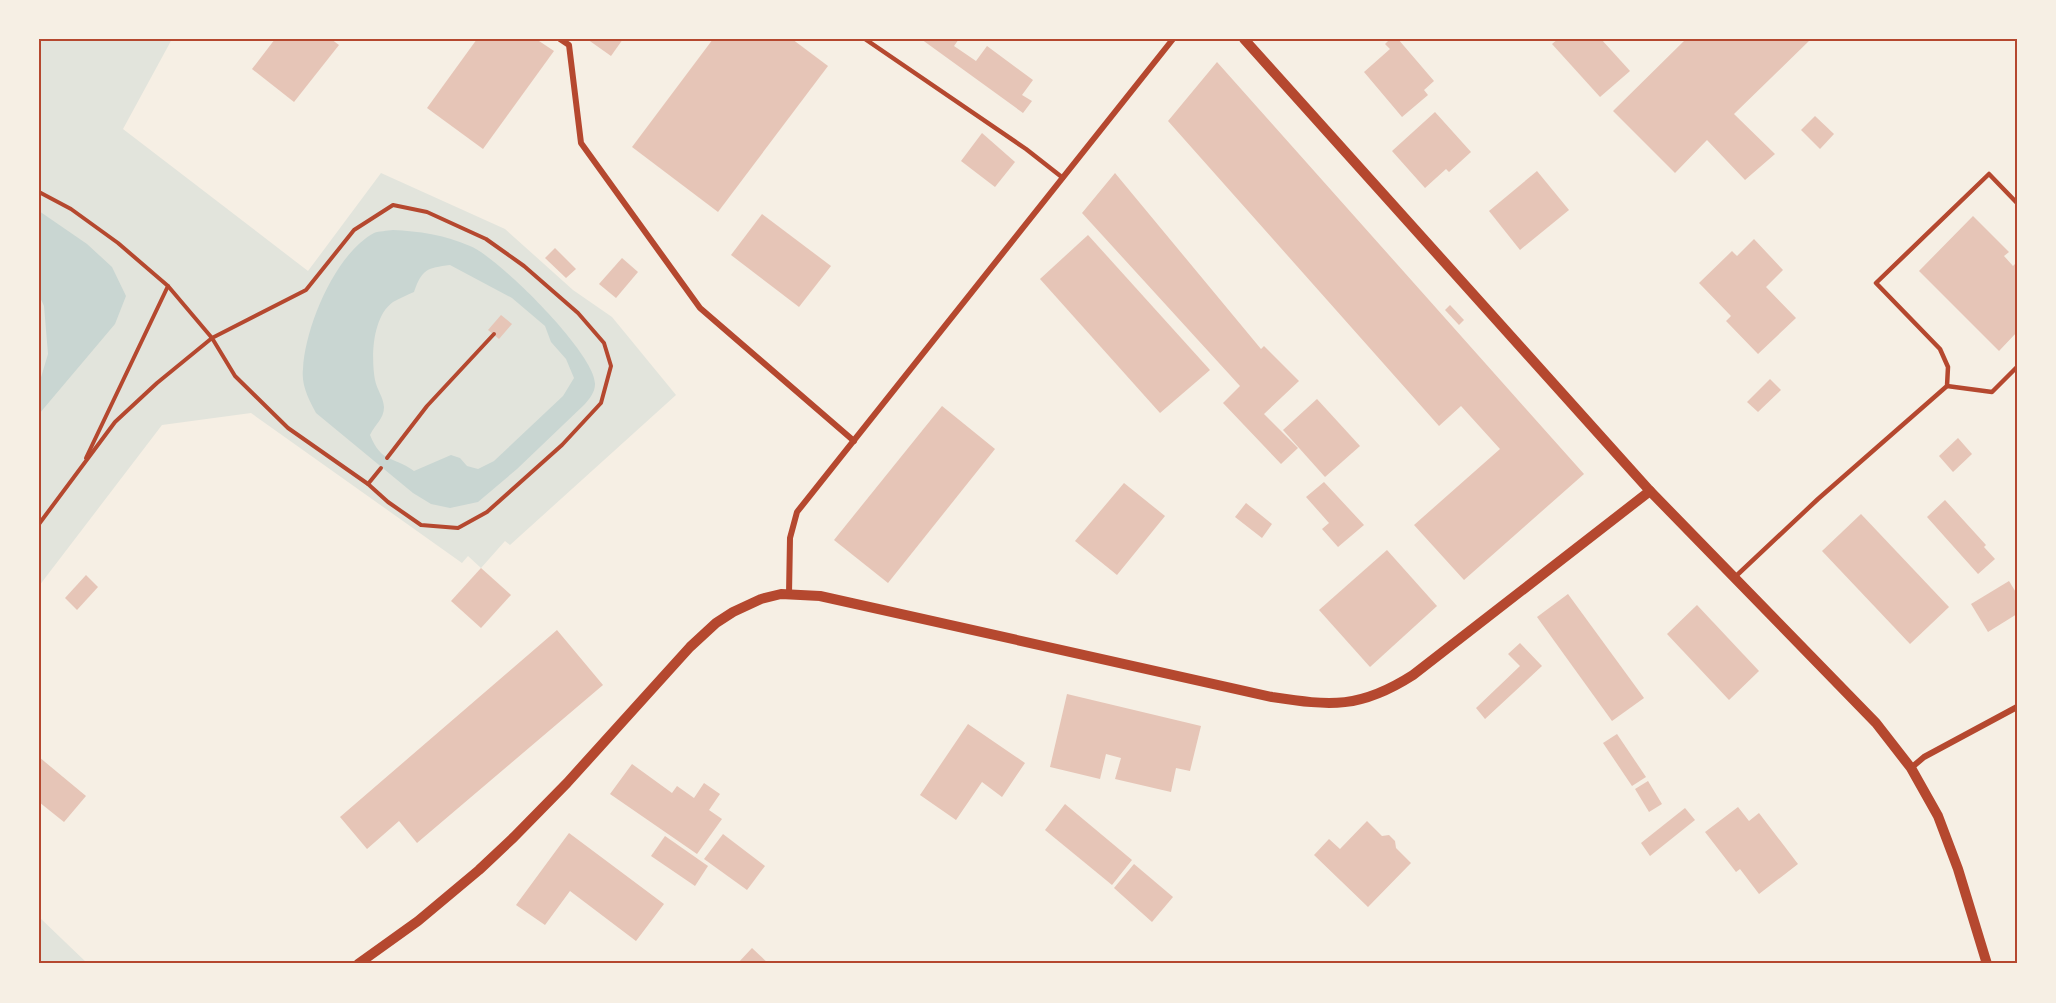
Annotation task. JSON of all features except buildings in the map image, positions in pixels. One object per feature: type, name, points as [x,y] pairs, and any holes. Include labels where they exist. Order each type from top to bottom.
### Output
[{"type":"street","points":[[560,39],[569,45],[581,143],[700,308],[854,441]]},
{"type":"street","points":[[789,594],[790,538],[797,512],[1173,39]]},
{"type":"street","points":[[1244,39],[1650,491],[1876,723],[1911,768],[1938,816],[1958,869],[1987,964]]},
{"type":"street","points":[[358,964],[418,921],[514,837],[567,783],[695,642],[716,623],[761,599],[789,594],[820,596],[1272,697],[1315,704],[1344,704],[1391,688],[1413,675],[1650,491]]},
{"type":"street","points":[[1911,768],[1924,757],[2017,707]]},
{"type":"lane","points":[[865,39],[1026,149],[1063,178]]},
{"type":"lane","points":[[1735,577],[1818,499],[1947,386],[1948,368],[1940,349],[1876,283],[1989,174],[2017,203]]},
{"type":"lane","points":[[1947,386],[1992,392],[2017,367]]},
{"type":"path","points":[[39,192],[71,209],[118,243],[168,286],[212,338],[235,376],[288,428],[368,484],[388,502],[421,525],[458,528],[487,512],[562,445],[601,403],[611,366],[604,343],[569,306],[524,266],[486,239],[427,212],[393,205],[354,230],[306,290],[212,338],[157,383],[116,422],[39,524]]},
{"type":"path","points":[[82,466],[168,286]]},
{"type":"path","points":[[387,458],[427,406],[494,334]]},
{"type":"path","points":[[368,484],[381,468]]},
{"type":"shaded area","points":[[39,39],[172,39],[123,129],[308,271],[381,173],[505,229],[573,290],[612,317],[676,395],[510,545],[505,541],[481,568],[468,556],[462,563],[251,413],[162,425],[39,586]]},
{"type":"shaded area","points":[[39,211],[87,244],[112,267],[126,296],[115,324],[39,414],[39,384],[48,354],[44,306],[39,295]]},
{"type":"shaded area","points":[[391,230],[441,236],[461,242],[483,254],[543,308],[580,351],[591,370],[595,387],[585,404],[517,469],[478,502],[450,508],[431,504],[413,493],[316,413],[306,392],[303,381],[305,352],[309,333],[325,293],[335,274],[360,243],[374,233]],"holes":[[[450,265],[512,298],[545,326],[551,342],[566,359],[574,378],[563,396],[494,461],[478,469],[467,466],[460,458],[451,455],[414,471],[383,455],[370,435],[384,411],[375,380],[373,350],[377,327],[386,309],[393,302],[414,292],[426,271]]]},
{"type":"shaded area","points":[[39,917],[88,964],[39,964]]}]
